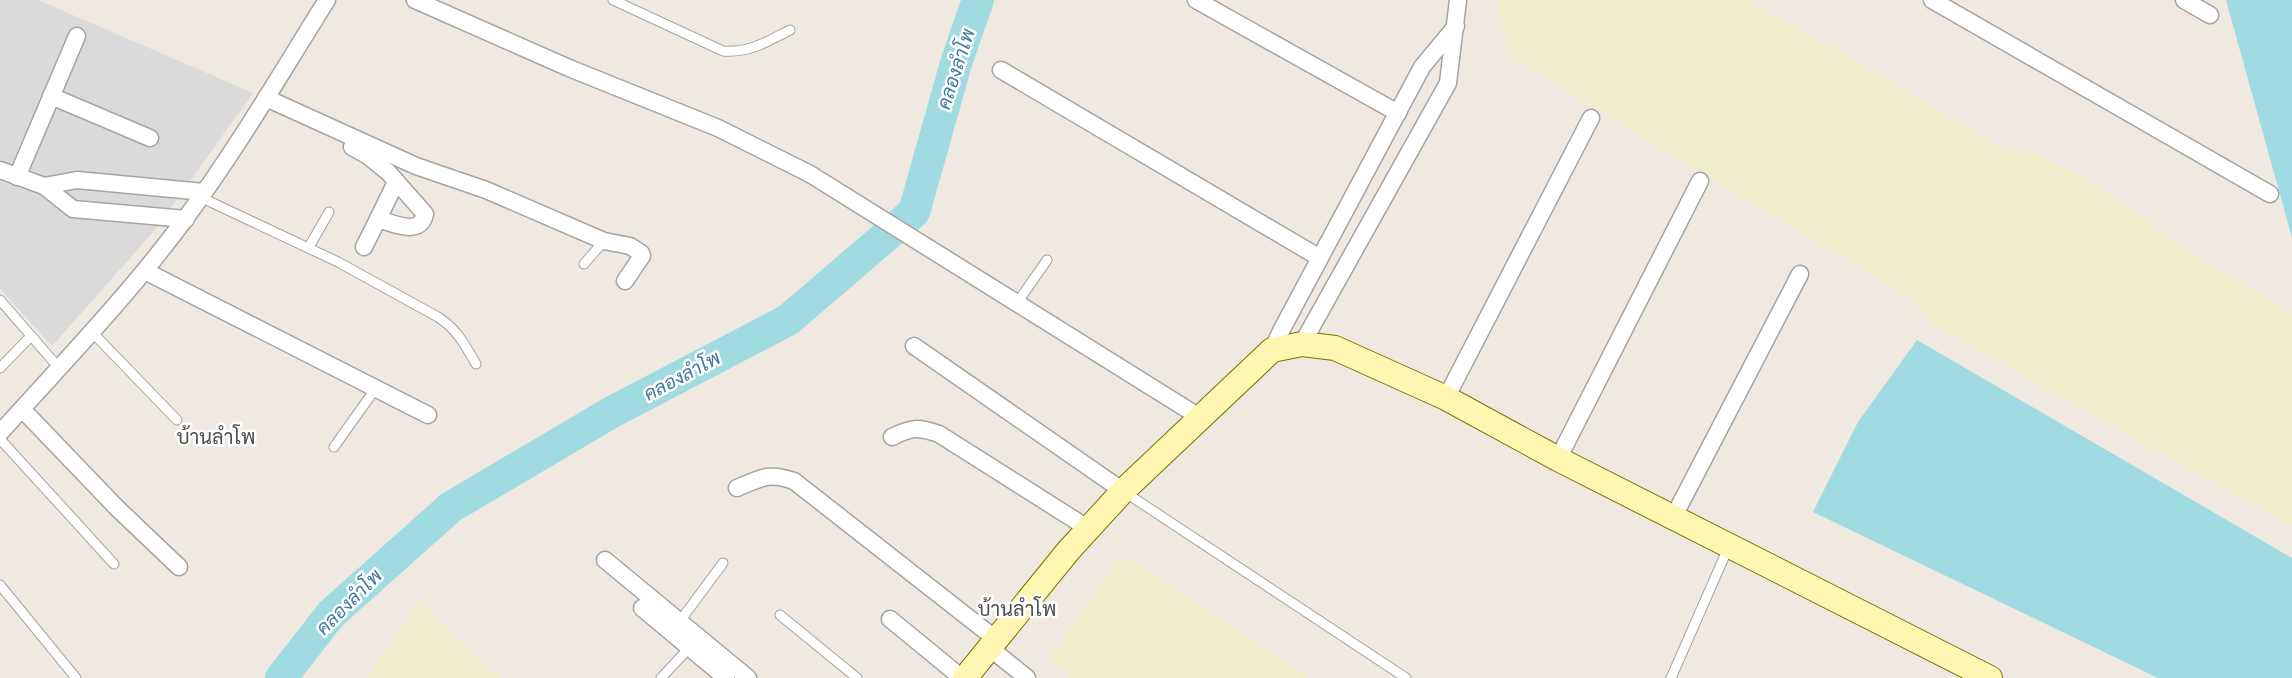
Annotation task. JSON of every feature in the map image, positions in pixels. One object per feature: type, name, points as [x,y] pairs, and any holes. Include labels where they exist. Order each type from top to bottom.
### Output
[{"type":"street","points":[[0,434],[144,271],[186,219],[264,102],[327,0]]},
{"type":"street","points":[[415,0],[569,68],[718,128],[810,174],[1201,418]]},
{"type":"street","points":[[1196,0],[1398,113]]},
{"type":"street","points":[[1302,344],[1448,83],[1458,0]]},
{"type":"street","points":[[1932,0],[2270,194]]},
{"type":"street","points":[[2184,0],[2210,15]]},
{"type":"street","points":[[890,619],[964,678],[1069,550],[1123,491],[1272,350],[1422,67],[1456,26]]},
{"type":"street","points":[[17,177],[77,36]]},
{"type":"street","points":[[1002,70],[1320,258]]},
{"type":"street","points":[[51,96],[150,138]]},
{"type":"street","points":[[264,102],[368,156],[388,172],[425,214],[424,220],[420,225],[414,227],[378,218]]},
{"type":"street","points":[[264,102],[416,166],[486,190],[604,241],[630,246],[641,253],[642,256],[625,281]]},
{"type":"street","points":[[1446,398],[1591,118]]},
{"type":"street","points":[[0,170],[44,186],[73,208],[186,219]]},
{"type":"street","points":[[44,186],[77,180],[202,195]]},
{"type":"street","points":[[364,247],[396,182]]},
{"type":"street","points":[[1558,458],[1700,182]]},
{"type":"street","points":[[144,271],[428,415]]},
{"type":"street","points":[[1674,516],[1800,274]]},
{"type":"street","points":[[1272,350],[1302,344],[1335,348],[1446,398],[1558,458],[1990,678]]},
{"type":"street","points":[[914,346],[1123,491]]},
{"type":"street","points":[[22,409],[117,508],[179,567]]},
{"type":"street","points":[[892,437],[908,429],[922,428],[939,434],[1089,529]]},
{"type":"street","points":[[737,488],[761,478],[778,475],[794,481],[993,644],[1027,678]]},
{"type":"street","points":[[606,560],[748,678]]},
{"type":"street","points":[[642,608],[723,677]]},
{"type":"lane","points":[[613,0],[723,51],[739,52],[754,48],[790,30]]},
{"type":"lane","points":[[202,195],[373,279],[450,324],[461,338],[476,364]]},
{"type":"lane","points":[[310,247],[329,212]]},
{"type":"lane","points":[[584,264],[604,241]]},
{"type":"lane","points":[[1017,303],[1047,260]]},
{"type":"lane","points":[[0,300],[59,368]]},
{"type":"lane","points":[[91,331],[177,420]]},
{"type":"lane","points":[[0,368],[31,336]]},
{"type":"lane","points":[[334,447],[376,388]]},
{"type":"lane","points":[[0,439],[114,564]]},
{"type":"lane","points":[[1123,491],[1406,678]]},
{"type":"lane","points":[[1671,678],[1730,544]]},
{"type":"lane","points":[[680,621],[722,563]]},
{"type":"lane","points":[[0,585],[76,678]]},
{"type":"lane","points":[[780,615],[857,678]]},
{"type":"lane","points":[[661,678],[689,648]]},
{"type":"shaded area","points":[[0,0],[38,0],[253,93],[155,230],[52,346],[0,289]]},
{"type":"shaded area","points":[[1497,0],[1747,0],[1884,77],[2008,151],[2033,152],[2087,179],[2221,272],[2292,312],[2292,527],[1933,325],[1907,295],[1679,160],[1509,55]]},
{"type":"shaded area","points":[[1131,559],[1310,678],[1071,678],[1048,660],[1114,563]]},
{"type":"shaded area","points":[[420,602],[456,638],[500,678],[367,678]]},
{"type":"water","points":[[2226,0],[2292,0],[2292,238]]},
{"type":"water","points":[[1917,340],[2292,558],[2292,678],[2158,678],[1813,512],[1858,422]]},
{"type":"waterway","name":"คลองลำโพ","points":[[281,678],[331,614],[451,507],[612,412],[788,320],[914,212],[957,60],[978,0]]},
{"type":"district","name":"บ้านลำโพ","points":[[216,437]]},
{"type":"district","name":"บ้านลำโพ","points":[[1017,609]]}]
